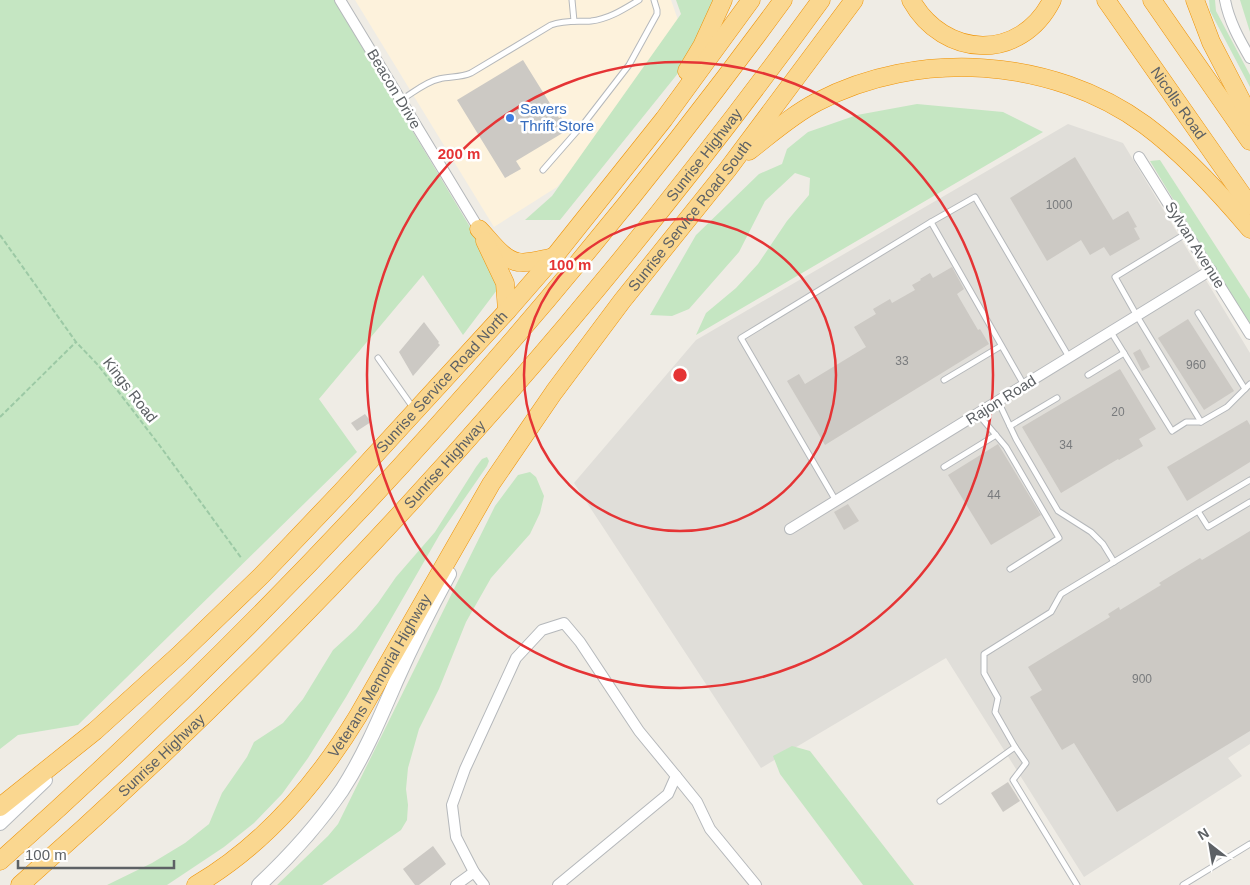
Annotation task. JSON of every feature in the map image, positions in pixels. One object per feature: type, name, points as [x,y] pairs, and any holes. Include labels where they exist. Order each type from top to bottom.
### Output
[{"type":"highway","points":[[596,203],[626,153],[694,61],[711,28],[722,0]]},
{"type":"highway","name":"Sunrise Service Road North","points":[[95,731],[207,629],[262,575],[507,311],[554,257],[664,119],[751,0]]},
{"type":"highway","name":"Sunrise Highway","points":[[0,861],[106,764],[208,666],[312,561],[414,452],[508,346],[610,225],[703,107],[783,0]]},
{"type":"highway","name":"Sunrise Highway","points":[[20,885],[137,778],[245,674],[348,569],[450,458],[548,347],[637,240],[735,116],[821,0]]},
{"type":"highway","name":"Sunrise Service Road South","points":[[526,434],[593,337],[728,169],[854,0]]},
{"type":"highway","points":[[911,0],[924,20],[942,34],[962,42],[985,45],[1007,41],[1027,31],[1042,17],[1052,0]]},
{"type":"highway","name":"Nicolls Road","points":[[1106,0],[1250,206]]},
{"type":"highway","points":[[1152,0],[1250,141]]},
{"type":"highway","points":[[1195,0],[1210,42],[1250,117]]},
{"type":"highway","points":[[728,169],[799,112],[816,102],[857,84],[926,68],[961,67],[1003,70],[1066,85],[1128,114],[1174,149],[1216,191],[1250,229]]},
{"type":"highway","points":[[479,230],[507,257],[513,260],[525,262],[554,257]]},
{"type":"highway","points":[[479,230],[505,283],[507,311]]},
{"type":"highway","name":"Veterans Memorial Highway","points":[[196,885],[235,858],[264,834],[316,778],[338,748],[491,484],[526,434]]},
{"type":"highway","points":[[0,807],[95,731]]},
{"type":"main road","points":[[259,885],[311,830],[341,790],[353,770],[428,612],[498,488],[526,434]]},
{"type":"main road","points":[[0,823],[95,731]]},
{"type":"street","name":"Beacon Drive","points":[[340,0],[479,230]]},
{"type":"street","points":[[1225,0],[1238,37],[1250,58]]},
{"type":"street","name":"Sylvan Avenue","points":[[1139,157],[1250,334]]},
{"type":"street","name":"Rajon Road","points":[[790,530],[1211,270]]},
{"type":"street","points":[[484,885],[474,872],[456,837],[452,805],[465,769],[516,658],[542,630],[564,623],[580,642],[639,731],[697,802],[710,829],[756,885]]},
{"type":"street","points":[[558,885],[668,794],[676,776]]},
{"type":"street","points":[[456,885],[474,872]]},
{"type":"lane","points":[[572,0],[574,21]]},
{"type":"lane","points":[[400,100],[433,81],[447,77],[461,77],[471,73],[552,25],[560,22],[601,19],[620,12],[639,0]]},
{"type":"lane","points":[[543,170],[585,122],[629,65],[656,14],[657,10],[654,0]]},
{"type":"lane","points":[[836,502],[741,338],[975,197],[1069,358]]},
{"type":"lane","points":[[931,222],[1024,385]]},
{"type":"lane","points":[[1187,233],[1115,277],[1201,422]]},
{"type":"lane","points":[[1198,312],[1245,389]]},
{"type":"lane","points":[[1111,332],[1172,431],[1186,422],[1201,422],[1227,407],[1250,384]]},
{"type":"lane","points":[[944,380],[1002,346]]},
{"type":"lane","points":[[1088,375],[1124,353]]},
{"type":"lane","points":[[378,358],[415,411]]},
{"type":"lane","points":[[1010,426],[1057,398]]},
{"type":"lane","points":[[998,401],[1016,439],[1058,511],[1091,532],[1103,544],[1114,562]]},
{"type":"lane","points":[[978,414],[1006,447],[1059,538],[1010,569]]},
{"type":"lane","points":[[944,467],[996,435]]},
{"type":"lane","points":[[1077,885],[1013,780],[1026,764],[995,712],[998,698],[984,673],[984,654],[1051,612],[1061,594],[1250,480]]},
{"type":"lane","points":[[1198,511],[1208,527],[1250,502]]},
{"type":"lane","points":[[940,801],[1015,747]]},
{"type":"lane","points":[[1184,885],[1250,844]]},
{"type":"path","name":"Kings Road","points":[[0,235],[76,342],[104,372],[242,559]]},
{"type":"path","points":[[0,416],[76,342]]},
{"type":"shaded area","points":[[355,0],[671,0],[678,20],[618,113],[557,187],[494,227]]},
{"type":"shaded area","points":[[1068,124],[1123,143],[1250,353],[1250,744],[1228,758],[1242,776],[1084,877],[946,658],[761,768],[574,483],[696,340]]},
{"type":"green space","points":[[0,0],[334,0],[503,282],[463,335],[423,275],[319,399],[357,452],[78,725],[18,735],[0,749]]},
{"type":"green space","points":[[676,0],[713,0],[711,8],[679,72],[560,220],[525,220],[552,196],[681,14]]},
{"type":"green space","points":[[1209,0],[1215,0],[1216,11],[1250,75],[1250,87],[1210,11]]},
{"type":"green space","points":[[1240,0],[1250,0],[1250,32]]},
{"type":"green space","points":[[917,104],[1003,112],[1043,132],[696,335],[706,313],[736,288],[758,264],[787,221],[809,195],[810,178],[795,173],[765,201],[739,252],[689,309],[672,316],[650,315],[696,235],[759,174],[782,164],[787,149],[808,132],[857,115]]},
{"type":"green space","points":[[1160,160],[1250,299],[1250,326],[1150,161]]},
{"type":"green space","points":[[487,457],[489,461],[487,466],[440,534],[346,697],[308,758],[282,794],[254,823],[224,847],[167,885],[107,885],[152,863],[185,843],[209,824],[222,793],[247,757],[254,742],[283,723],[303,699],[333,650],[356,629],[378,603],[396,577],[435,532],[476,467],[482,459]]},
{"type":"green space","points":[[530,472],[536,477],[544,496],[540,513],[530,534],[491,578],[466,622],[439,689],[419,729],[408,768],[406,789],[407,820],[401,830],[322,885],[277,885],[338,824],[495,506],[518,475]]},
{"type":"green space","points":[[792,746],[810,751],[914,885],[863,885],[780,774],[773,756]]},
{"type":"building","points":[[523,60],[559,118],[561,117],[566,131],[516,161],[521,169],[505,178],[457,100]]},
{"type":"building","points":[[1075,157],[1113,220],[1128,211],[1137,227],[1134,228],[1140,239],[1110,256],[1104,247],[1090,255],[1081,240],[1047,261],[1010,198]]},
{"type":"building","points":[[952,267],[964,289],[957,294],[978,330],[980,329],[989,344],[825,445],[787,381],[799,374],[805,384],[866,347],[854,327],[876,314],[873,309],[890,299],[892,303],[915,290],[912,285],[930,273],[933,278]]},
{"type":"building","points":[[1188,319],[1234,391],[1204,410],[1158,338]]},
{"type":"building","points":[[424,322],[440,345],[413,376],[399,352]]},
{"type":"building","points":[[1140,349],[1150,367],[1142,371],[1133,353]]},
{"type":"building","points":[[1120,369],[1156,429],[1139,439],[1143,446],[1061,493],[1022,427]]},
{"type":"building","points":[[365,414],[371,422],[357,431],[351,423]]},
{"type":"building","points":[[1247,420],[1250,425],[1250,462],[1187,501],[1167,467]]},
{"type":"building","points":[[998,444],[1041,515],[991,545],[948,475]]},
{"type":"building","points":[[848,504],[859,521],[844,530],[834,512]]},
{"type":"building","points":[[1250,531],[1250,731],[1117,812],[1074,743],[1062,750],[1030,697],[1042,690],[1028,667],[1110,617],[1108,614],[1119,607],[1120,610],[1200,558],[1202,560]]},
{"type":"building","points":[[1008,782],[1020,801],[1003,812],[991,793]]},
{"type":"building","points":[[433,846],[446,864],[419,885],[415,885],[403,869]]},
{"type":"place","name":"Savers Thrift Store","points":[[510,118]]}]
